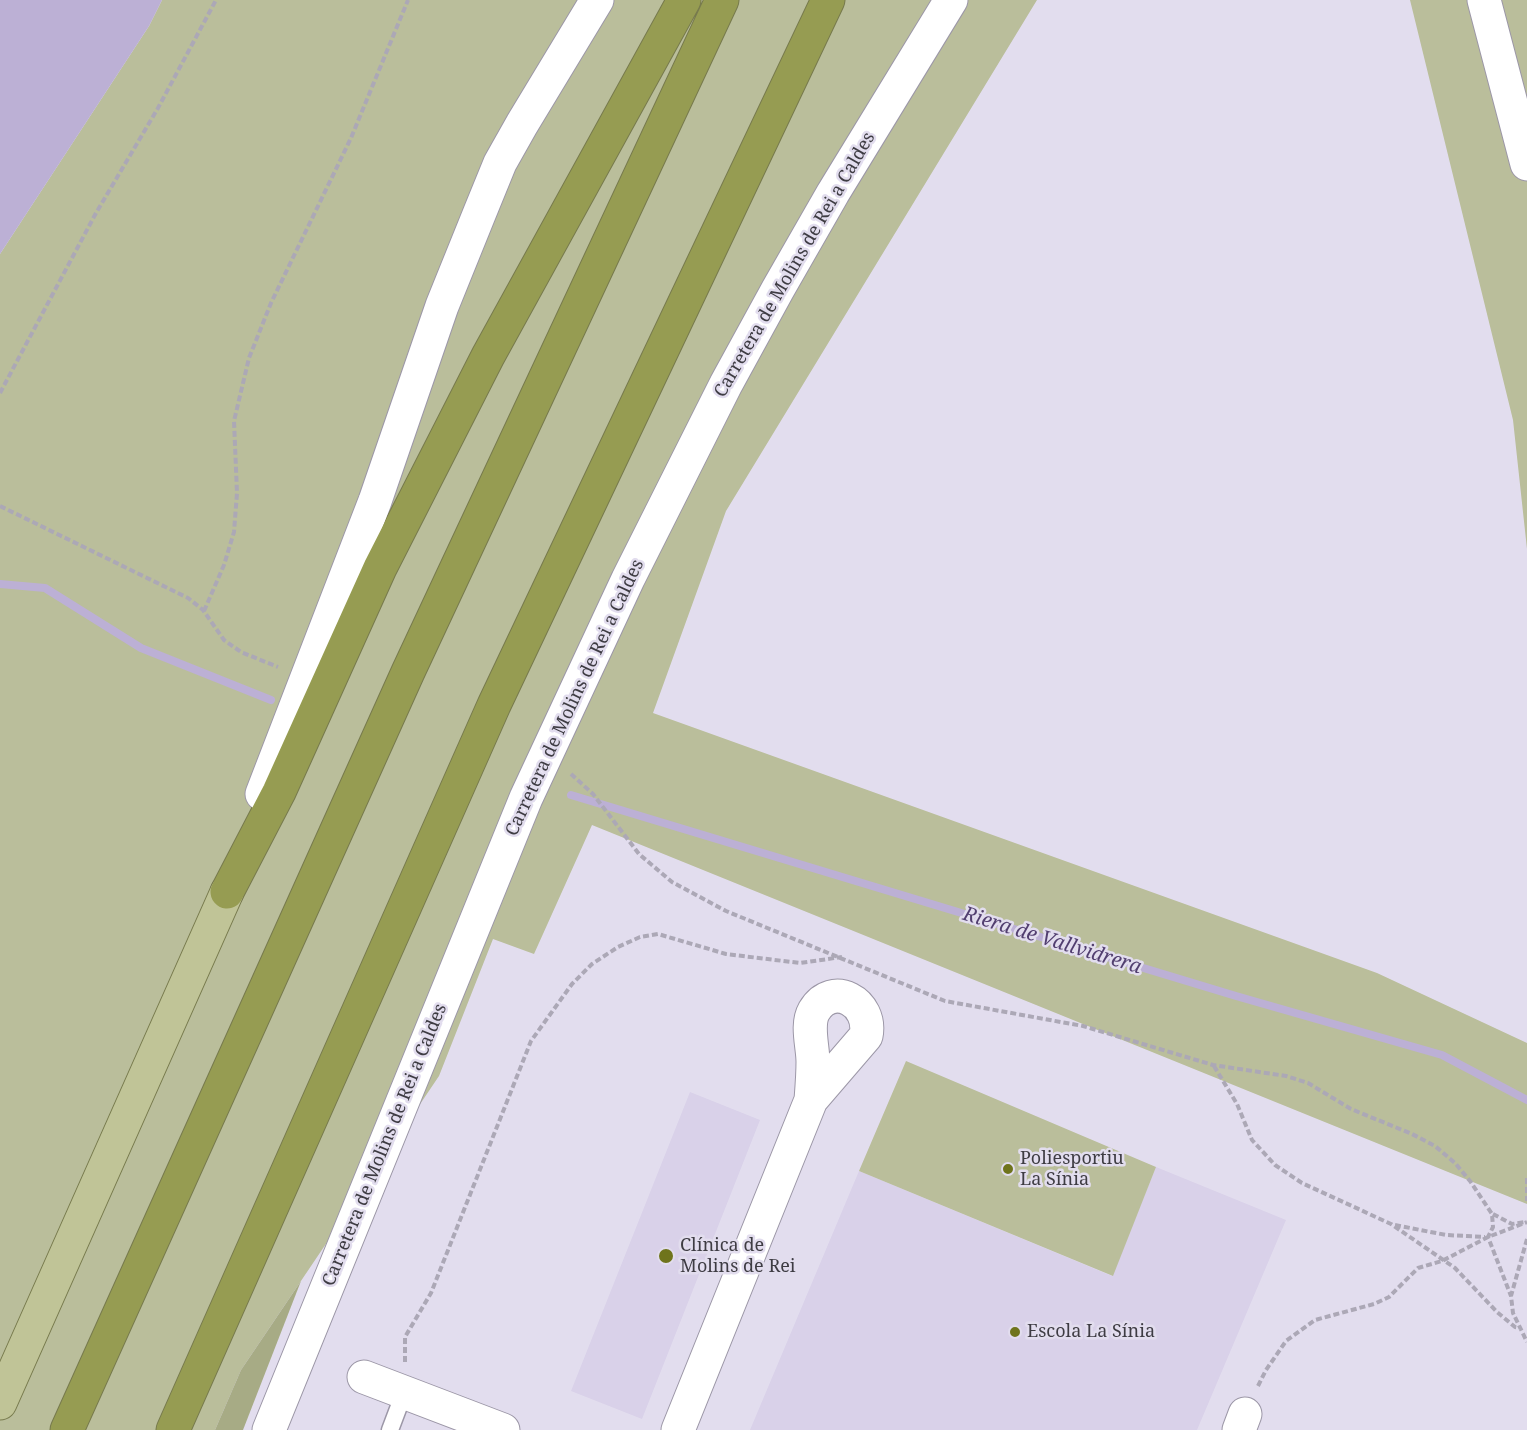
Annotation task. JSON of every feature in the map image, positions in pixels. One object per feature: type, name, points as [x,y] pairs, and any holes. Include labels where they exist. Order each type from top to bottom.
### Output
[{"type":"highway","points":[[227,892],[279,792],[380,568],[488,356],[684,0]]},
{"type":"highway","points":[[67,1430],[403,682],[722,0]]},
{"type":"highway","points":[[174,1430],[494,705],[828,0]]},
{"type":"main road","points":[[0,1403],[227,892],[375,501],[442,306],[500,164],[597,0]]},
{"type":"main road","name":"Carretera de Molins de Rei a Caldes","points":[[269,1430],[526,798],[623,589],[726,384],[778,289],[833,193],[951,0]]},
{"type":"main road","points":[[1484,0],[1525,143]]},
{"type":"main road","points":[[678,1430],[811,1100],[866,1036],[868,1027],[862,1009],[847,998],[828,999],[819,1004],[813,1012],[811,1100]]},
{"type":"main road","points":[[811,1030],[814,1039],[827,1052],[836,1054],[854,1050]]},
{"type":"main road","points":[[364,1377],[503,1430]]},
{"type":"lane","points":[[390,1430],[404,1393]]},
{"type":"path","points":[[0,393],[96,213],[158,108],[216,0]]},
{"type":"path","points":[[204,611],[224,566],[234,532],[237,493],[234,421],[249,358],[271,303],[351,138],[408,0]]},
{"type":"path","points":[[0,506],[169,587],[204,611],[224,640],[241,652],[282,669]]},
{"type":"path","points":[[566,770],[592,794],[628,844],[672,882],[726,911],[945,1001],[1083,1026],[1213,1065],[1286,1076],[1308,1083],[1352,1109],[1435,1146],[1463,1172],[1492,1214],[1512,1224],[1527,1222]]},
{"type":"path","points":[[404,1393],[405,1337],[431,1293],[531,1041],[572,984],[592,964],[618,947],[640,937],[658,934],[726,954],[780,961],[800,963],[842,957]]},
{"type":"path","points":[[1213,1065],[1237,1104],[1252,1140],[1261,1153],[1295,1180],[1391,1224],[1455,1268],[1515,1327],[1521,1328]]},
{"type":"path","points":[[1527,1178],[1527,1201]]},
{"type":"path","points":[[1492,1214],[1492,1227],[1488,1237],[1511,1296],[1513,1313],[1527,1342]]},
{"type":"path","points":[[1242,1422],[1266,1370],[1286,1341],[1302,1328],[1315,1320],[1374,1304],[1389,1297],[1418,1268],[1443,1261],[1488,1237],[1527,1222]]},
{"type":"path","points":[[1391,1224],[1458,1236],[1488,1237]]},
{"type":"path","points":[[1511,1296],[1527,1239]]},
{"type":"shaded area","points":[[0,0],[162,0],[149,26],[0,254]]},
{"type":"shaded area","name":"Clínica de Molins de Rei","points":[[690,1092],[760,1120],[642,1419],[571,1391]]},
{"type":"shaded area","name":"Escola La Sínia","points":[[1156,1167],[1286,1220],[1197,1430],[750,1430],[859,1171],[1112,1276]]},
{"type":"green space","points":[[162,0],[1037,0],[726,511],[653,713],[1377,973],[1527,1043],[1527,1204],[592,825],[534,954],[493,939],[439,1076],[241,1370],[215,1430],[0,1430],[0,254],[149,26]]},
{"type":"green space","points":[[1410,0],[1527,0],[1527,549],[1513,420]]},
{"type":"green space","name":"Poliesportiu La Sínia","points":[[906,1061],[1156,1167],[1113,1276],[859,1171]]},
{"type":"green space","points":[[301,1281],[243,1430],[215,1430],[241,1370]]},
{"type":"waterway","name":"Riera de Vallvidrera","points":[[0,584],[45,588],[141,648],[271,700]]},
{"type":"waterway","name":"Riera de Vallvidrera","points":[[571,795],[1236,996],[1442,1055],[1527,1100]]},
{"type":"place","name":"Poliesportiu La Sínia","points":[[1008,1169]]},
{"type":"place","name":"Clínica de Molins de Rei","points":[[666,1256]]},
{"type":"place","name":"Escola La Sínia","points":[[1015,1332]]}]
